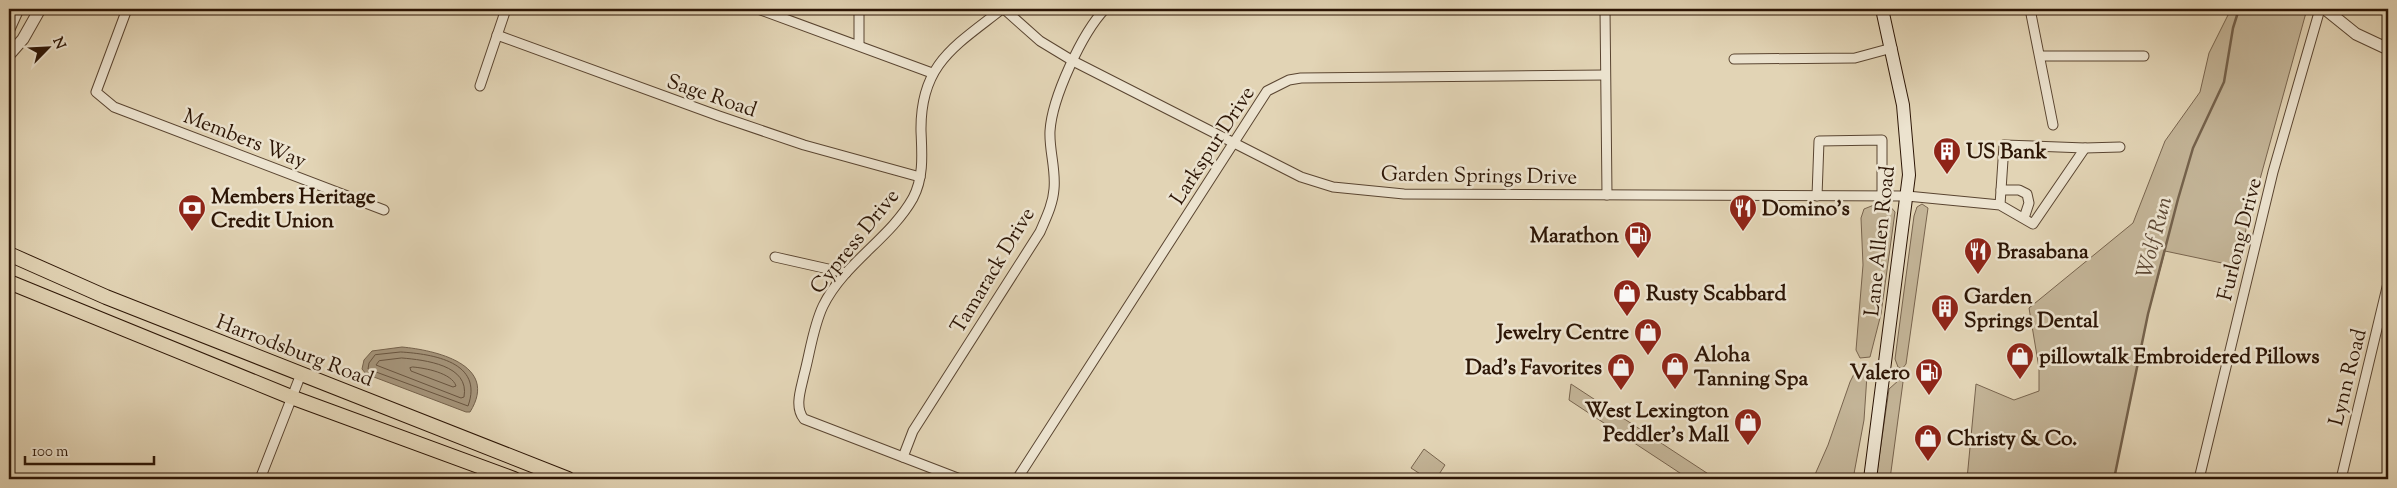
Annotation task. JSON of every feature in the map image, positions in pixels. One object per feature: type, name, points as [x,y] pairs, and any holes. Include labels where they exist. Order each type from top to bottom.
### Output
[{"type":"main road","name":"Lane Allen Road","points":[[1870,479],[1907,196],[1908,167],[1905,120],[1892,48],[1882,9]]},
{"type":"main road","name":"Harrodsburg Road","points":[[9,254],[155,316],[568,479]]},
{"type":"main road","name":"Harrodsburg Road","points":[[9,282],[291,397],[514,479]]},
{"type":"main road","points":[[147,339],[155,316]]},
{"type":"street","points":[[9,29],[18,9]]},
{"type":"street","points":[[9,55],[23,38],[40,9]]},
{"type":"street","name":"Members Way","points":[[127,9],[96,92],[114,107],[384,210]]},
{"type":"street","points":[[480,86],[506,9]]},
{"type":"street","points":[[758,9],[932,73]]},
{"type":"street","points":[[859,9],[859,45]]},
{"type":"street","name":"Garden Springs Drive","points":[[1003,9],[1040,41],[1073,61],[1301,178],[1333,187],[1399,194],[1907,196],[2000,205]]},
{"type":"street","name":"Cypress Drive","points":[[960,479],[804,419],[799,411],[800,394],[823,306],[846,273],[901,215],[913,197],[920,177],[923,155],[922,104],[932,73],[960,43],[1003,9]]},
{"type":"street","name":"Tamarack Drive","points":[[903,457],[917,425],[1040,232],[1049,211],[1054,186],[1051,121],[1056,97],[1091,27],[1105,9]]},
{"type":"street","points":[[1605,9],[1607,195]]},
{"type":"street","points":[[2030,9],[2041,56],[2053,125]]},
{"type":"street","name":"Furlong Drive","points":[[2199,479],[2275,164],[2320,9]]},
{"type":"street","points":[[2325,9],[2356,34],[2388,49]]},
{"type":"street","name":"Sage Road","points":[[497,35],[804,145],[920,177]]},
{"type":"street","points":[[1734,59],[1855,58],[1892,48]]},
{"type":"street","points":[[2041,56],[2144,56]]},
{"type":"street","name":"Larkspur Drive","points":[[1018,479],[1234,143],[1258,102],[1267,91],[1289,80],[1325,77],[1605,75]]},
{"type":"street","points":[[1817,196],[1819,141],[1882,140],[1882,196]]},
{"type":"street","points":[[2085,148],[2033,224],[2000,205],[2004,145],[2085,148],[2120,147]]},
{"type":"street","points":[[2001,190],[2019,190],[2026,194],[2029,203],[2024,218]]},
{"type":"street","points":[[774,257],[846,273]]},
{"type":"street","name":"Lynn Road","points":[[2341,479],[2388,283]]},
{"type":"street","points":[[260,479],[301,374]]},
{"type":"shaded area","points":[[2231,9],[2307,9],[2236,266],[2165,251],[2148,314],[2114,479],[1967,479],[1976,384],[2014,400],[2039,391],[2039,368],[2029,308],[2133,223],[2165,141],[2200,92],[2209,53]]},
{"type":"shaded area","points":[[1922,204],[1928,208],[1906,364],[1902,369],[1898,367],[1895,359],[1914,216],[1917,207]]},
{"type":"shaded area","points":[[1874,205],[1889,205],[1895,212],[1881,314],[1870,357],[1860,358],[1856,350],[1863,265],[1861,218],[1864,209]]},
{"type":"shaded area","points":[[1862,372],[1867,375],[1864,420],[1853,479],[1813,479],[1828,445],[1850,382],[1854,374]]},
{"type":"shaded area","points":[[1899,380],[1903,382],[1890,479],[1876,479],[1889,389]]},
{"type":"shaded area","points":[[1571,384],[1716,479],[1689,479],[1569,400]]},
{"type":"shaded area","points":[[1424,449],[1445,465],[1436,479],[1428,479],[1411,468]]},
{"type":"water","points":[[402,347],[445,356],[470,371],[477,382],[477,396],[470,412],[366,374],[362,369],[364,360],[372,351]]},
{"type":"waterway","name":"Wolf Run","points":[[2114,479],[2148,314],[2178,199],[2193,148],[2224,82],[2233,28],[2239,9]]},
{"type":"place","name":"US Bank","points":[[1947,175]]},
{"type":"place","name":"Members Heritage Credit Union","points":[[192,232]]},
{"type":"place","name":"Domino's","points":[[1743,232]]},
{"type":"place","name":"Marathon","points":[[1638,259]]},
{"type":"place","name":"Brasabana","points":[[1978,275]]},
{"type":"place","name":"Rusty Scabbard","points":[[1627,317]]},
{"type":"place","name":"Garden Springs Dental","points":[[1945,332]]},
{"type":"place","name":"Jewelry Centre","points":[[1648,356]]},
{"type":"place","name":"pillowtalk Embroidered Pillows","points":[[2020,380]]},
{"type":"place","name":"Aloha Tanning Spa","points":[[1675,390]]},
{"type":"place","name":"Dad's Favorites","points":[[1621,391]]},
{"type":"place","name":"Valero","points":[[1929,396]]},
{"type":"place","name":"West Lexington Peddler's Mall","points":[[1748,446]]},
{"type":"place","name":"Christy & Co.","points":[[1928,462]]}]
